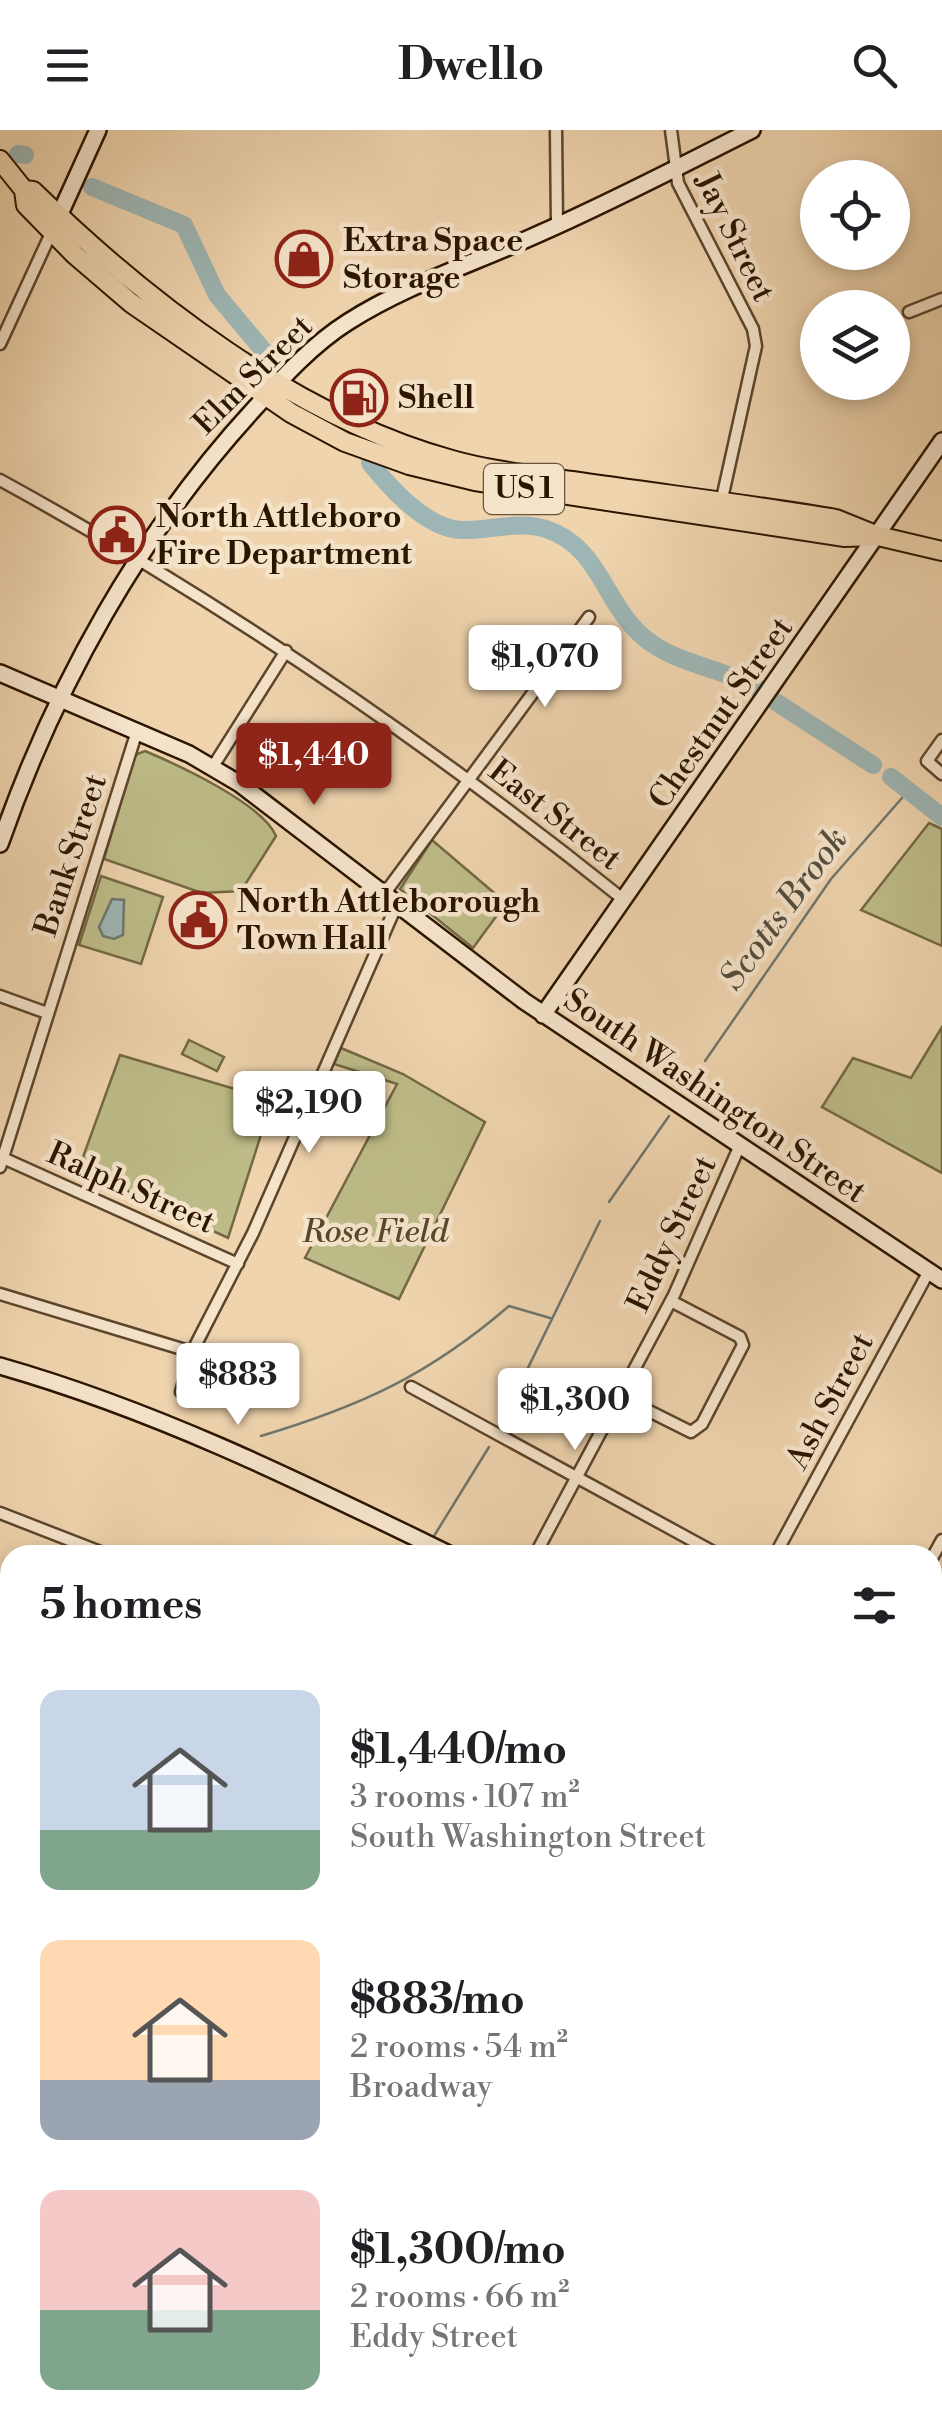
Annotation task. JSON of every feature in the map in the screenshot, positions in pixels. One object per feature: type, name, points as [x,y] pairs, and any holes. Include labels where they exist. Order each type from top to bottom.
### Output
[{"type":"main road","points":[[55,224],[98,130]]},
{"type":"main road","name":"Elm Street","points":[[0,844],[59,698],[140,561],[212,455],[280,381],[328,336],[390,297],[557,226],[752,130]]},
{"type":"main road","name":"US 1","points":[[0,160],[24,190],[33,191],[55,224],[130,303],[266,396],[345,442],[439,474],[845,538],[878,536]]},
{"type":"main road","name":"US 1","points":[[55,224],[280,381],[354,425],[455,462],[836,519],[878,536],[942,551]]},
{"type":"main road","name":"Chestnut Street","points":[[544,1015],[942,441]]},
{"type":"main road","name":"South Washington Street","points":[[0,672],[138,731],[212,768],[278,809],[544,1015],[936,1276]]},
{"type":"main road","points":[[0,1366],[169,1422],[429,1545]]},
{"type":"street","points":[[556,130],[557,226]]},
{"type":"street","points":[[670,130],[674,169]]},
{"type":"street","name":"Jay Street","points":[[674,169],[752,329],[756,346],[721,503]]},
{"type":"street","points":[[0,344],[55,224]]},
{"type":"street","points":[[910,311],[942,299]]},
{"type":"street","name":"East Street","points":[[0,480],[140,561],[409,733],[624,900]]},
{"type":"street","points":[[181,1392],[192,1352],[238,1264],[391,899],[469,779],[590,617]]},
{"type":"street","points":[[212,768],[286,652]]},
{"type":"street","name":"Bank Street","points":[[1,1163],[138,731]]},
{"type":"street","points":[[942,740],[927,761],[942,774]]},
{"type":"street","points":[[0,996],[47,1013]]},
{"type":"street","name":"Eddy Street","points":[[540,1545],[671,1301],[740,1145]]},
{"type":"street","name":"Ralph Street","points":[[1,1163],[238,1264]]},
{"type":"street","name":"Ash Street","points":[[781,1545],[936,1276]]},
{"type":"street","points":[[0,1294],[192,1352]]},
{"type":"street","points":[[620,1396],[691,1432],[702,1424],[743,1345],[740,1338],[671,1301]]},
{"type":"street","points":[[411,1387],[701,1545]]},
{"type":"street","points":[[0,1513],[82,1545]]},
{"type":"green space","points":[[145,751],[218,787],[268,824],[276,836],[241,891],[202,893],[104,859],[135,755]]},
{"type":"green space","points":[[929,823],[942,829],[942,946],[861,910]]},
{"type":"green space","points":[[432,840],[506,903],[473,948],[400,889]]},
{"type":"green space","points":[[101,876],[163,897],[141,964],[79,945]]},
{"type":"green space","points":[[942,1027],[942,1173],[822,1107],[853,1058],[911,1078]]},
{"type":"green space","points":[[189,1040],[224,1057],[217,1071],[182,1054]]},
{"type":"green space","name":"Rose Field","points":[[341,1048],[403,1074],[485,1122],[399,1299],[305,1258],[397,1084],[334,1064]]},
{"type":"green space","points":[[120,1055],[252,1094],[266,1119],[228,1238],[79,1168]]},
{"type":"water","points":[[112,899],[124,900],[123,935],[114,939],[103,936],[99,927]]},
{"type":"waterway","points":[[18,154],[25,155]]},
{"type":"waterway","points":[[92,187],[184,225],[217,295],[273,362]]},
{"type":"waterway","points":[[370,463],[410,506],[448,528],[525,526],[564,537],[590,561],[628,622],[641,635],[668,653],[759,689]]},
{"type":"waterway","points":[[776,702],[873,765]]},
{"type":"waterway","points":[[891,777],[942,817]]},
{"type":"waterway","name":"Scotts Brook","points":[[705,1061],[831,879],[909,790]]},
{"type":"waterway","name":"Scotts Brook","points":[[609,1202],[669,1116]]},
{"type":"waterway","name":"Scotts Brook","points":[[499,1427],[600,1221]]},
{"type":"waterway","points":[[261,1436],[331,1413],[392,1386],[451,1351],[509,1306],[550,1318]]},
{"type":"waterway","name":"Scotts Brook","points":[[434,1536],[489,1447]]},
{"type":"place","name":"Extra Space Storage","points":[[304,259]]},
{"type":"place","name":"Shell","points":[[359,398]]},
{"type":"place","name":"North Attleboro Fire Department","points":[[117,535]]},
{"type":"place","name":"North Attleborough Town Hall","points":[[198,920]]}]
